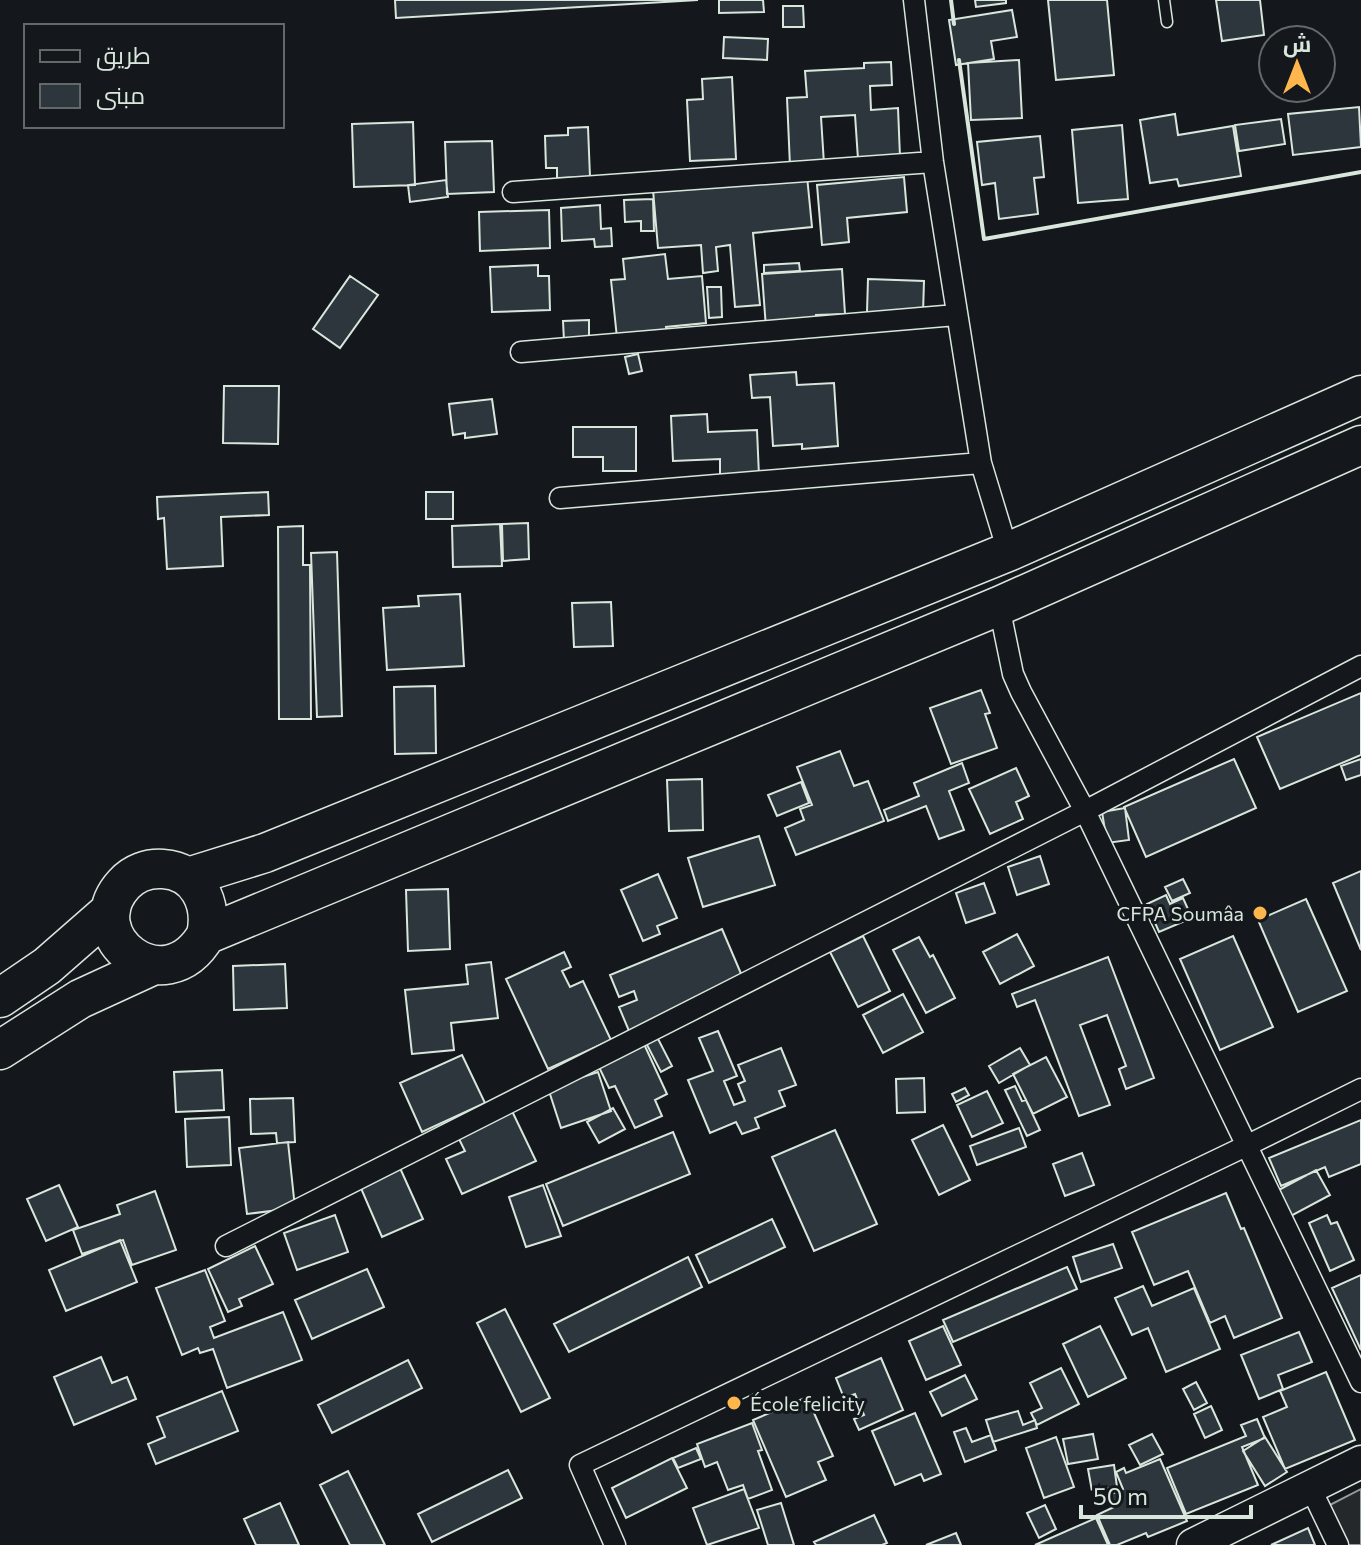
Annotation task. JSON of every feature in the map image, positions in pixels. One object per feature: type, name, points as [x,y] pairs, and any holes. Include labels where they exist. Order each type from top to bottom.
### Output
[{"type":"highway","points":[[188,877],[265,853],[1008,552],[1361,395]]},
{"type":"highway","points":[[206,935],[999,606],[1361,445]]},
{"type":"highway","points":[[0,998],[47,966],[111,910],[121,888],[140,872],[164,868],[188,877],[204,896],[208,909],[206,935],[199,946],[179,962],[154,965],[80,999],[0,1050]]},
{"type":"highway","points":[[111,910],[115,936],[121,947],[142,962],[154,965]]},
{"type":"main road","points":[[1193,1545],[1361,1462]]},
{"type":"street","points":[[914,0],[933,162],[981,463],[1008,552]]},
{"type":"street","points":[[513,192],[933,162]]},
{"type":"street","points":[[521,352],[956,315]]},
{"type":"street","points":[[560,498],[981,463]]},
{"type":"street","points":[[999,606],[1013,674],[1021,692],[1085,811],[1361,1382]]},
{"type":"street","points":[[226,1246],[1085,811],[1361,666]]},
{"type":"street","points":[[615,1545],[580,1465],[1361,1089]]},
{"type":"street","points":[[1310,1487],[1338,1545]]},
{"type":"lane","points":[[1164,0],[1167,22]]},
{"type":"shaded area","points":[[1361,1489],[1361,1545],[1346,1545],[1326,1507]]},
{"type":"building","points":[[395,0],[698,0],[396,18]]},
{"type":"building","points":[[719,0],[763,0],[764,12],[719,13]]},
{"type":"building","points":[[975,0],[1006,0],[1006,3],[976,7]]},
{"type":"building","points":[[1048,0],[1107,0],[1114,75],[1056,80]]},
{"type":"building","points":[[1216,0],[1260,0],[1263,24],[1257,24],[1257,36],[1222,41]]},
{"type":"building","points":[[783,6],[803,6],[804,27],[783,27]]},
{"type":"building","points":[[1012,10],[1017,37],[991,41],[994,59],[956,65],[949,20]]},
{"type":"building","points":[[724,37],[768,39],[767,60],[723,58]]},
{"type":"building","points":[[1019,60],[1022,118],[971,120],[968,63]]},
{"type":"building","points":[[891,62],[892,85],[870,86],[871,110],[898,108],[900,157],[858,159],[855,115],[821,117],[824,164],[790,166],[787,98],[807,97],[805,71],[864,68],[864,63]]},
{"type":"building","points":[[732,77],[736,159],[690,161],[687,100],[703,99],[702,79]]},
{"type":"building","points":[[1359,107],[1361,147],[1293,155],[1288,114]]},
{"type":"building","points":[[1175,114],[1178,135],[1233,126],[1241,176],[1179,186],[1177,179],[1150,183],[1140,120]]},
{"type":"building","points":[[1281,119],[1285,144],[1239,151],[1235,125]]},
{"type":"building","points":[[413,122],[415,185],[354,187],[352,124]]},
{"type":"building","points":[[1122,125],[1128,199],[1078,203],[1072,130]]},
{"type":"building","points":[[588,127],[590,177],[557,178],[557,168],[546,168],[545,136],[568,135],[568,128]]},
{"type":"building","points":[[1040,136],[1044,177],[1034,178],[1038,214],[999,219],[995,183],[982,185],[977,142]]},
{"type":"building","points":[[492,141],[494,192],[447,194],[445,142]]},
{"type":"building","points":[[807,176],[812,227],[753,233],[760,305],[735,307],[730,245],[716,247],[718,271],[703,273],[701,245],[658,248],[653,190]]},
{"type":"building","points":[[904,177],[907,212],[847,218],[849,242],[822,245],[817,185]]},
{"type":"building","points":[[446,180],[448,197],[410,202],[408,185]]},
{"type":"building","points":[[653,199],[654,231],[641,231],[641,221],[625,222],[624,200]]},
{"type":"building","points":[[600,205],[601,229],[611,228],[612,246],[595,247],[594,239],[562,241],[561,208]]},
{"type":"building","points":[[549,210],[550,248],[480,251],[479,212]]},
{"type":"building","points":[[665,254],[668,279],[702,276],[706,323],[666,327],[667,334],[617,338],[611,280],[625,279],[623,259]]},
{"type":"building","points":[[799,263],[800,271],[764,273],[764,265]]},
{"type":"building","points":[[538,265],[538,276],[549,276],[550,310],[492,312],[490,267]]},
{"type":"building","points":[[842,269],[845,314],[816,315],[817,325],[766,328],[762,274]]},
{"type":"building","points":[[350,276],[378,295],[340,348],[313,329]]},
{"type":"building","points":[[868,279],[924,281],[923,313],[867,312]]},
{"type":"building","points":[[707,287],[721,287],[722,317],[709,318]]},
{"type":"building","points":[[589,320],[589,340],[564,341],[563,321]]},
{"type":"building","points":[[638,354],[642,371],[629,374],[625,357]]},
{"type":"building","points":[[796,372],[797,385],[834,383],[838,446],[802,449],[802,444],[773,446],[770,397],[752,398],[750,375]]},
{"type":"building","points":[[224,386],[279,386],[278,444],[223,443]]},
{"type":"building","points":[[492,399],[497,434],[465,438],[465,433],[453,435],[449,404]]},
{"type":"building","points":[[707,414],[708,432],[757,430],[759,476],[720,478],[720,459],[673,461],[671,416]]},
{"type":"building","points":[[573,427],[636,427],[636,471],[603,471],[603,457],[573,457]]},
{"type":"building","points":[[268,492],[269,515],[221,517],[223,566],[167,569],[164,518],[158,519],[157,497]]},
{"type":"building","points":[[426,492],[453,492],[453,519],[426,519]]},
{"type":"building","points":[[528,523],[529,559],[503,561],[502,524]]},
{"type":"building","points":[[500,524],[502,566],[453,567],[452,526]]},
{"type":"building","points":[[303,526],[303,565],[310,565],[311,719],[279,719],[278,527]]},
{"type":"building","points":[[337,552],[342,716],[317,717],[311,553]]},
{"type":"building","points":[[460,594],[464,666],[387,670],[383,608],[419,606],[418,596]]},
{"type":"building","points":[[611,602],[613,646],[574,647],[572,603]]},
{"type":"building","points":[[435,686],[436,753],[395,754],[394,687]]},
{"type":"building","points":[[981,690],[990,713],[985,714],[997,748],[951,764],[930,708]]},
{"type":"building","points":[[1361,693],[1361,755],[1280,789],[1257,737]]},
{"type":"building","points":[[840,751],[854,786],[868,781],[884,821],[796,855],[785,828],[804,820],[800,809],[812,805],[797,767]]},
{"type":"building","points":[[1234,759],[1256,808],[1146,857],[1124,807]]},
{"type":"building","points":[[1361,759],[1361,775],[1346,780],[1341,766]]},
{"type":"building","points":[[962,763],[969,783],[949,791],[964,830],[939,839],[926,806],[888,821],[884,810],[919,796],[914,783]]},
{"type":"building","points":[[1016,768],[1029,796],[1016,802],[1023,819],[990,834],[969,789]]},
{"type":"building","points":[[702,779],[703,830],[669,831],[667,780]]},
{"type":"building","points":[[801,782],[809,803],[777,816],[768,795]]},
{"type":"building","points":[[1125,808],[1129,840],[1107,843],[1102,812]]},
{"type":"building","points":[[759,836],[775,885],[703,907],[688,858]]},
{"type":"building","points":[[1040,856],[1049,884],[1017,895],[1008,867]]},
{"type":"building","points":[[1361,871],[1361,950],[1333,883]]},
{"type":"building","points":[[658,874],[677,918],[657,926],[660,934],[643,941],[621,890]]},
{"type":"building","points":[[1183,879],[1190,893],[1172,901],[1165,887]]},
{"type":"building","points":[[984,883],[995,913],[966,923],[956,893]]},
{"type":"building","points":[[448,889],[450,949],[408,951],[406,890]]},
{"type":"building","points":[[1166,895],[1170,904],[1183,898],[1192,918],[1159,932],[1147,904]]},
{"type":"building","points":[[1306,899],[1347,991],[1298,1012],[1258,920]]},
{"type":"building","points":[[722,929],[745,983],[629,1031],[619,1007],[637,1000],[634,991],[619,997],[610,975]]},
{"type":"building","points":[[1017,934],[1034,966],[1000,984],[983,952]]},
{"type":"building","points":[[863,936],[890,991],[858,1007],[830,952]]},
{"type":"building","points":[[1233,936],[1273,1027],[1220,1050],[1180,959]]},
{"type":"building","points":[[919,937],[930,957],[933,955],[955,998],[926,1013],[893,950]]},
{"type":"building","points":[[564,952],[571,967],[562,971],[570,987],[583,981],[611,1040],[548,1069],[506,979]]},
{"type":"building","points":[[1108,957],[1154,1078],[1126,1089],[1119,1069],[1126,1066],[1107,1015],[1080,1025],[1110,1105],[1079,1116],[1035,1000],[1017,1007],[1012,994]]},
{"type":"building","points":[[491,962],[498,1018],[451,1023],[454,1050],[412,1054],[405,990],[468,984],[466,965]]},
{"type":"building","points":[[285,964],[287,1008],[234,1010],[233,966]]},
{"type":"building","points":[[903,994],[923,1032],[883,1053],[863,1015]]},
{"type":"building","points":[[718,1031],[737,1076],[724,1081],[734,1105],[745,1101],[738,1084],[745,1081],[738,1065],[781,1048],[796,1085],[779,1091],[785,1106],[755,1118],[759,1128],[742,1134],[736,1122],[710,1133],[688,1080],[713,1071],[699,1038]]},
{"type":"building","points":[[656,1035],[672,1066],[661,1072],[645,1041]]},
{"type":"building","points":[[644,1044],[667,1094],[655,1100],[662,1116],[635,1128],[615,1086],[609,1088],[598,1065]]},
{"type":"building","points":[[1020,1048],[1030,1065],[999,1083],[989,1066]]},
{"type":"building","points":[[462,1055],[485,1103],[422,1132],[400,1083]]},
{"type":"building","points":[[1046,1057],[1067,1097],[1033,1114],[1013,1074]]},
{"type":"building","points":[[222,1070],[224,1110],[176,1112],[174,1072]]},
{"type":"building","points":[[598,1072],[611,1111],[561,1128],[548,1088]]},
{"type":"building","points":[[924,1078],[925,1112],[897,1113],[896,1079]]},
{"type":"building","points":[[1015,1086],[1022,1101],[1026,1100],[1040,1130],[1027,1136],[1005,1090]]},
{"type":"building","points":[[965,1088],[969,1095],[956,1102],[952,1094]]},
{"type":"building","points":[[987,1091],[1003,1123],[972,1137],[957,1105]]},
{"type":"building","points":[[293,1098],[295,1142],[277,1143],[276,1133],[251,1134],[250,1099]]},
{"type":"building","points":[[613,1108],[625,1129],[599,1143],[587,1122]]},
{"type":"building","points":[[512,1111],[536,1161],[462,1194],[446,1159],[465,1151],[458,1137]]},
{"type":"building","points":[[229,1117],[231,1165],[187,1167],[185,1119]]},
{"type":"building","points":[[1361,1120],[1361,1164],[1329,1177],[1325,1167],[1281,1186],[1269,1158]]},
{"type":"building","points":[[943,1125],[970,1180],[939,1195],[912,1140]]},
{"type":"building","points":[[1019,1128],[1026,1147],[977,1165],[970,1146]]},
{"type":"building","points":[[835,1130],[877,1224],[814,1251],[772,1157]]},
{"type":"building","points":[[673,1132],[690,1174],[563,1226],[546,1184]]},
{"type":"building","points":[[288,1142],[295,1208],[247,1214],[239,1148]]},
{"type":"building","points":[[1082,1153],[1094,1185],[1065,1196],[1053,1164]]},
{"type":"building","points":[[400,1168],[423,1219],[382,1237],[360,1186]]},
{"type":"building","points":[[1316,1170],[1330,1195],[1289,1217],[1275,1192]]},
{"type":"building","points":[[59,1185],[78,1227],[46,1241],[27,1199]]},
{"type":"building","points":[[543,1185],[561,1236],[526,1247],[509,1197]]},
{"type":"building","points":[[155,1191],[176,1250],[132,1265],[123,1240],[82,1254],[73,1230],[120,1214],[117,1205]]},
{"type":"building","points":[[1226,1193],[1282,1318],[1234,1338],[1225,1316],[1210,1323],[1188,1271],[1154,1285],[1132,1232]]},
{"type":"building","points":[[335,1215],[348,1252],[297,1270],[284,1233]]},
{"type":"building","points":[[1327,1215],[1331,1224],[1337,1222],[1354,1260],[1330,1271],[1309,1223]]},
{"type":"building","points":[[772,1219],[785,1247],[709,1283],[696,1255]]},
{"type":"building","points":[[120,1240],[137,1282],[66,1311],[49,1270]]},
{"type":"building","points":[[1113,1244],[1122,1268],[1081,1282],[1073,1257]]},
{"type":"building","points":[[255,1246],[273,1284],[239,1299],[242,1306],[228,1312],[208,1269]]},
{"type":"building","points":[[688,1257],[702,1287],[569,1352],[554,1324]]},
{"type":"building","points":[[1067,1267],[1077,1289],[953,1342],[943,1320]]},
{"type":"building","points":[[367,1269],[384,1307],[312,1339],[295,1300]]},
{"type":"building","points":[[205,1270],[225,1321],[210,1327],[214,1338],[283,1312],[302,1360],[227,1388],[213,1349],[200,1353],[198,1348],[182,1355],[156,1288]]},
{"type":"building","points":[[1361,1275],[1361,1350],[1332,1288]]},
{"type":"building","points":[[1143,1286],[1152,1306],[1194,1288],[1220,1349],[1166,1372],[1148,1328],[1132,1335],[1115,1298]]},
{"type":"building","points":[[505,1309],[550,1398],[521,1412],[477,1323]]},
{"type":"building","points":[[943,1326],[961,1365],[926,1380],[909,1341]]},
{"type":"building","points":[[1100,1326],[1126,1378],[1088,1397],[1063,1344]]},
{"type":"building","points":[[1299,1332],[1312,1362],[1278,1375],[1283,1389],[1259,1399],[1241,1355]]},
{"type":"building","points":[[101,1357],[112,1383],[127,1377],[136,1399],[74,1425],[54,1377]]},
{"type":"building","points":[[881,1358],[903,1410],[859,1430],[854,1419],[864,1415],[855,1394],[844,1398],[836,1378]]},
{"type":"building","points":[[408,1360],[422,1388],[332,1433],[318,1405]]},
{"type":"building","points":[[1061,1368],[1079,1404],[1037,1425],[1031,1413],[1042,1408],[1030,1383]]},
{"type":"building","points":[[1326,1372],[1355,1440],[1285,1469],[1263,1417],[1287,1407],[1280,1391]]},
{"type":"building","points":[[965,1375],[977,1399],[942,1416],[930,1392]]},
{"type":"building","points":[[1196,1382],[1207,1403],[1194,1410],[1183,1389]]},
{"type":"building","points":[[222,1391],[238,1431],[156,1464],[148,1444],[165,1437],[157,1417]]},
{"type":"building","points":[[807,1397],[833,1456],[818,1462],[826,1480],[786,1497],[753,1420]]},
{"type":"building","points":[[1211,1406],[1222,1430],[1205,1438],[1194,1414]]},
{"type":"building","points":[[1018,1411],[1023,1425],[1035,1420],[1037,1428],[993,1442],[986,1420]]},
{"type":"building","points":[[915,1413],[941,1474],[924,1481],[921,1474],[895,1485],[872,1431]]},
{"type":"building","points":[[1257,1419],[1265,1438],[1242,1447],[1258,1485],[1186,1514],[1167,1468],[1246,1436],[1241,1425]]},
{"type":"building","points":[[752,1423],[772,1490],[748,1499],[743,1485],[728,1490],[717,1462],[705,1467],[697,1444]]},
{"type":"building","points":[[966,1428],[972,1442],[991,1435],[996,1450],[965,1462],[954,1432]]},
{"type":"building","points":[[1093,1434],[1098,1459],[1068,1464],[1063,1439]]},
{"type":"building","points":[[1152,1434],[1163,1454],[1140,1465],[1129,1445]]},
{"type":"building","points":[[1056,1437],[1074,1487],[1044,1498],[1026,1448]]},
{"type":"building","points":[[1265,1437],[1287,1472],[1265,1486],[1243,1451]]},
{"type":"building","points":[[696,1448],[701,1459],[678,1468],[673,1458]]},
{"type":"building","points":[[672,1458],[687,1488],[626,1518],[612,1488]]},
{"type":"building","points":[[1160,1459],[1187,1521],[1148,1537],[1146,1533],[1110,1545],[1097,1515],[1114,1507],[1109,1495],[1123,1489],[1116,1472],[1124,1468],[1126,1473]]},
{"type":"building","points":[[1114,1465],[1117,1487],[1092,1491],[1088,1469]]},
{"type":"building","points":[[508,1470],[522,1498],[432,1542],[418,1514]]},
{"type":"building","points":[[348,1471],[385,1545],[350,1545],[320,1485]]},
{"type":"building","points":[[744,1489],[759,1528],[707,1545],[693,1508]]},
{"type":"building","points":[[280,1503],[299,1545],[256,1545],[244,1519]]},
{"type":"building","points":[[781,1503],[794,1545],[768,1545],[757,1510]]},
{"type":"building","points":[[1045,1505],[1056,1529],[1039,1538],[1027,1513]]},
{"type":"building","points":[[874,1515],[887,1543],[816,1545],[814,1542]]},
{"type":"building","points":[[1096,1518],[1108,1545],[1035,1545]]},
{"type":"building","points":[[1308,1528],[1315,1545],[1271,1545]]},
{"type":"building","points":[[956,1533],[961,1545],[926,1545]]},
{"type":"wall","points":[[951,0],[954,24]]},
{"type":"wall","points":[[959,60],[984,239],[1361,172]]},
{"type":"place","name":"CFPA Soumâa","points":[[1260,913]]},
{"type":"place","name":"École felicity","points":[[734,1403]]}]
